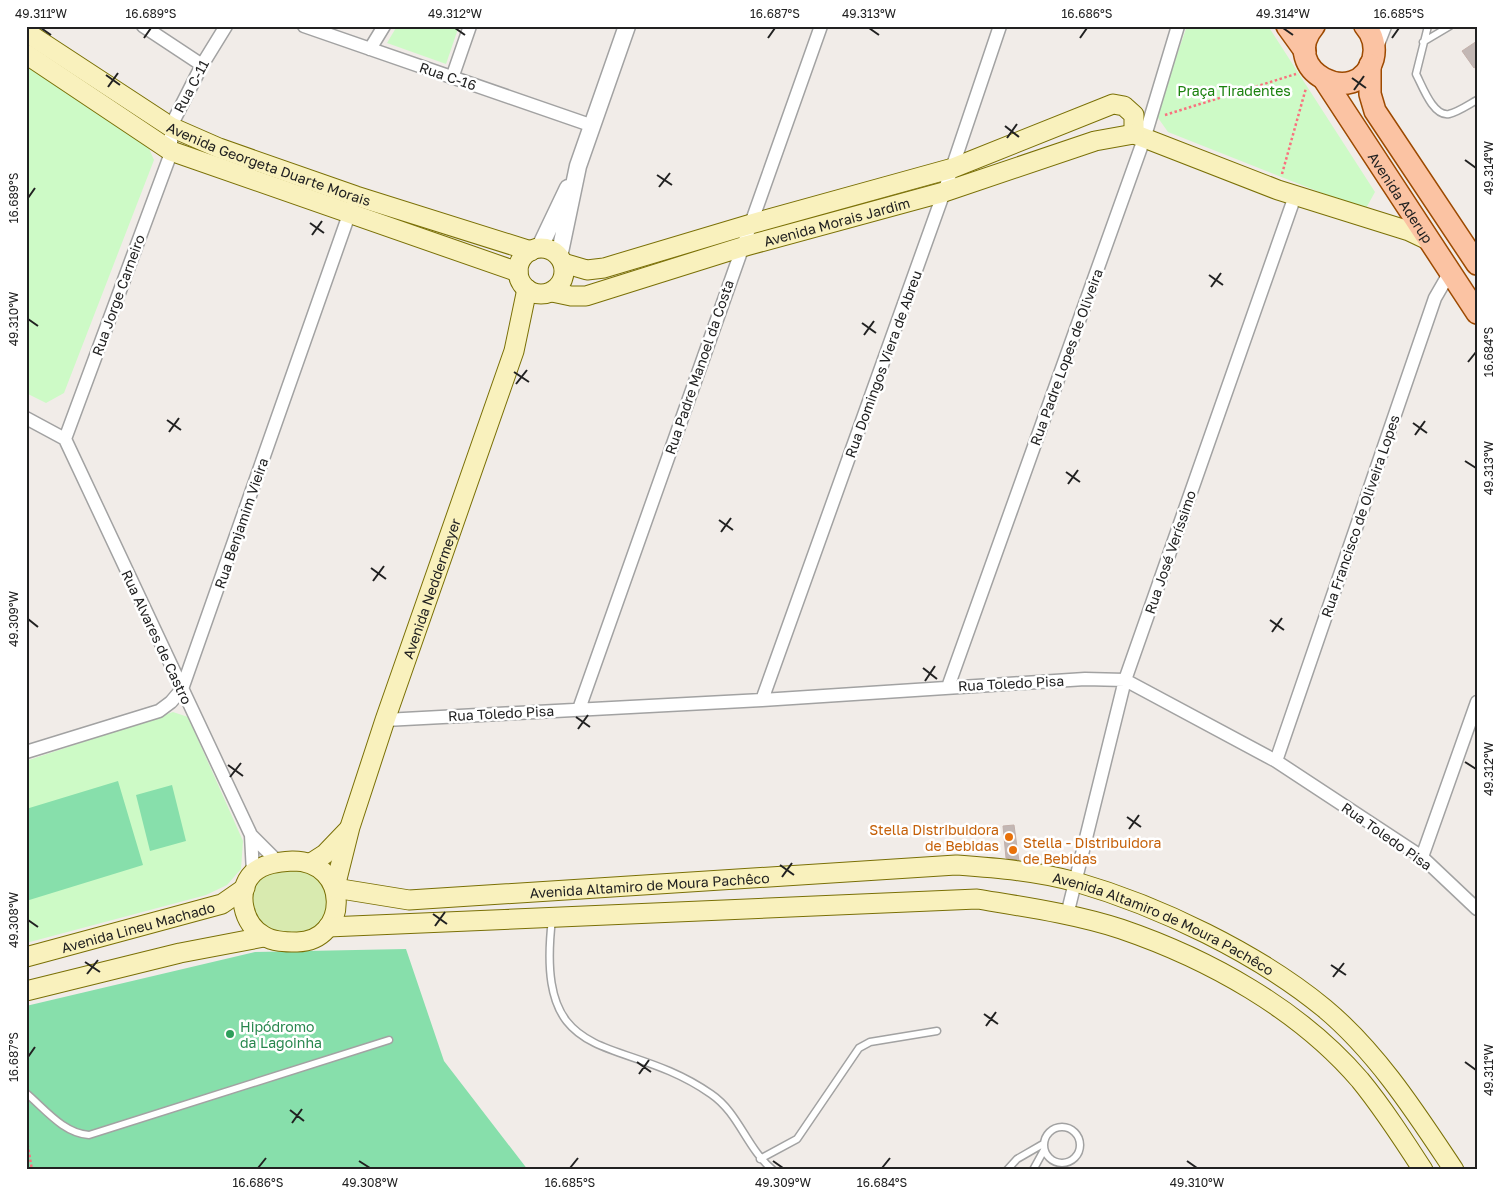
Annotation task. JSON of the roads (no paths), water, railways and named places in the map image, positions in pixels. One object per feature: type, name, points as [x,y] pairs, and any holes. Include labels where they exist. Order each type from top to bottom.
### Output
[{"type":"main road","name":"Avenida Aderup","points":[[1287,26],[1477,313]]},
{"type":"main road","points":[[1314,26],[1306,41],[1314,67],[1335,84],[1351,82],[1364,73],[1372,57]]},
{"type":"main road","name":"Avenida Aderup","points":[[1365,26],[1372,38],[1370,94],[1375,111],[1477,264]]},
{"type":"main road","name":"Avenida Georgeta Duarte Morais","points":[[26,32],[171,127],[219,148],[269,176],[350,214],[518,272]]},
{"type":"main road","name":"Avenida Georgeta Duarte Morais","points":[[26,54],[171,151],[356,196],[535,250]]},
{"type":"main road","name":"Avenida Morais Jardim","points":[[548,293],[586,296],[742,247],[944,192],[1095,141],[1133,137],[1134,115],[1124,106],[1113,104],[952,168],[750,224],[604,268],[587,270],[561,260]]},
{"type":"main road","points":[[1133,137],[1286,193],[1409,231],[1430,241]]},
{"type":"main road","points":[[535,250],[553,252],[561,260],[564,270],[561,282],[548,293],[538,294],[527,289],[519,278],[518,272],[522,260],[535,250]]},
{"type":"main road","name":"Avenida Neddermeyer","points":[[335,887],[350,828],[386,720],[514,351],[527,289]]},
{"type":"main road","name":"Avenida Neddermeyer","points":[[514,351],[548,293]]},
{"type":"main road","name":"Avenida Neddermeyer","points":[[310,863],[325,854],[350,828]]},
{"type":"main road","points":[[26,991],[180,953],[264,937],[277,941],[299,942],[315,938],[328,928],[335,915],[337,902],[335,887],[329,877],[310,863],[278,862],[265,866],[249,880],[243,899],[248,921],[264,937]]},
{"type":"main road","name":"Avenida Altamiro de Moura Pachêco","points":[[335,887],[409,900],[956,865],[1008,869],[1076,882],[1170,916],[1266,966],[1332,1016],[1374,1058],[1421,1121],[1454,1170]]},
{"type":"main road","name":"Avenida Lineu Machado","points":[[26,958],[222,904],[249,880]]},
{"type":"main road","name":"Avenida Altamiro de Moura Pachêco","points":[[328,928],[977,899],[1067,914],[1122,930],[1199,961],[1255,992],[1311,1032],[1359,1079],[1401,1135],[1424,1170]]},
{"type":"main road","points":[[1401,1135],[1421,1121]]},
{"type":"street","points":[[143,26],[202,65]]},
{"type":"street","name":"Rua C-11","points":[[171,151],[171,127],[202,65],[226,26]]},
{"type":"street","name":"Rua C-16","points":[[304,26],[593,126]]},
{"type":"street","points":[[370,49],[384,26]]},
{"type":"street","points":[[452,78],[470,26]]},
{"type":"street","points":[[535,250],[578,166],[627,26]]},
{"type":"street","name":"Rua Padre Manoel da Costa","points":[[579,709],[821,26]]},
{"type":"street","name":"Rua Domingos Viera de Abreu","points":[[762,700],[944,192],[1000,26]]},
{"type":"street","name":"Rua Padre Lopes de Oliveira","points":[[948,687],[1133,137],[1150,120],[1178,26]]},
{"type":"street","points":[[1372,57],[1383,26]]},
{"type":"street","name":"Rua Jorge Carneiro","points":[[65,439],[171,151]]},
{"type":"street","points":[[561,260],[578,166]]},
{"type":"street","name":"Rua José Veríssimo","points":[[1067,914],[1125,680],[1286,193]]},
{"type":"street","name":"Rua Benjamim Vieira","points":[[26,752],[159,711],[171,702],[182,689],[356,196]]},
{"type":"street","name":"Rua Francisco de Oliveira Lopes","points":[[1276,761],[1435,298],[1450,272]]},
{"type":"street","points":[[26,418],[65,439]]},
{"type":"street","name":"Rua Alvares de Castro","points":[[65,439],[251,835],[278,862]]},
{"type":"street","name":"Rua Toledo Pisa","points":[[386,720],[762,700],[1085,679],[1125,680],[1276,761],[1422,857],[1477,909]]},
{"type":"street","points":[[1422,857],[1477,702]]},
{"type":"street","name":"Rua Alvares de Castro","points":[[249,880],[251,835]]},
{"type":"lane","points":[[1428,26],[1422,42],[1416,74],[1436,110],[1442,115],[1450,114],[1477,100]]},
{"type":"lane","points":[[1422,42],[1450,26]]},
{"type":"lane","points":[[552,918],[549,948],[554,995],[562,1017],[577,1033],[597,1045],[684,1077],[713,1095],[732,1115],[760,1159],[773,1170]]},
{"type":"lane","points":[[760,1159],[797,1139],[859,1048],[870,1042],[937,1031]]},
{"type":"lane","points":[[26,1093],[66,1128],[76,1134],[89,1134],[389,1040]]},
{"type":"lane","points":[[1033,1170],[1044,1147],[1048,1132],[1060,1126],[1072,1129],[1080,1139],[1079,1152],[1070,1161],[1058,1163],[1052,1160],[1044,1147]]},
{"type":"lane","points":[[1007,1170],[1017,1159],[1044,1147]]},
{"type":"place","name":"Stella Distribuidora de Bebidas","points":[[1009,837]]},
{"type":"place","name":"Stella - Distribuidora de Bebidas","points":[[1013,850]]},
{"type":"place","name":"Hipódromo da Lagoinha","points":[[230,1034]]},
{"type":"park label","name":"Praça Tiradentes","points":[[1234,90]]}]
